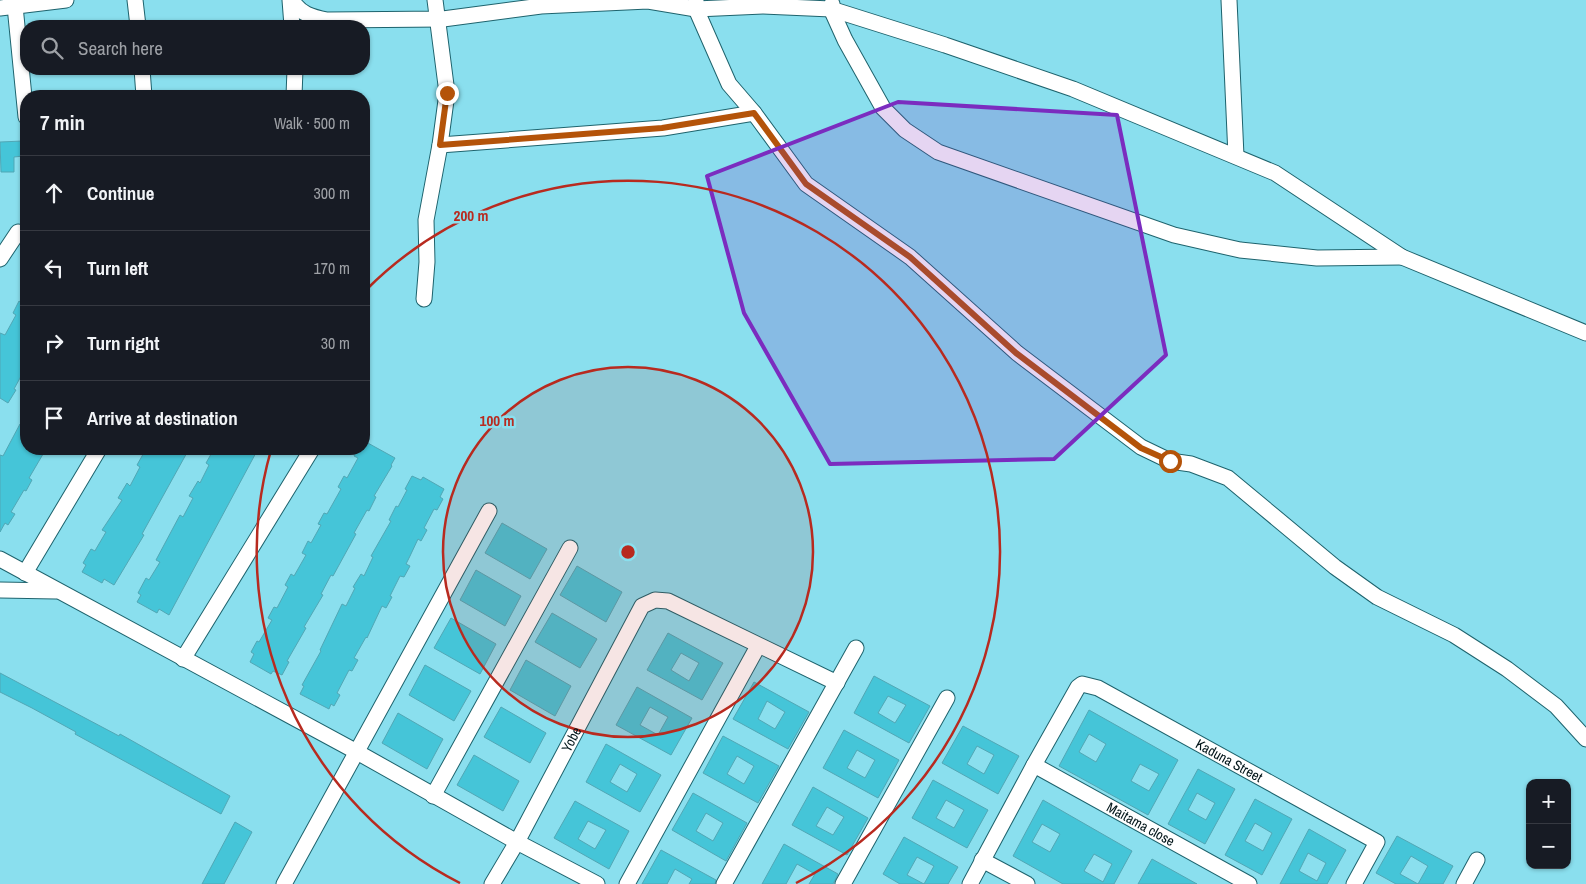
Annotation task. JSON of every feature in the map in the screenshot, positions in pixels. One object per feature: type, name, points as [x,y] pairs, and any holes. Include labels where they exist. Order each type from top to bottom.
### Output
[{"type":"street","points":[[21,90],[7,7],[60,0]]},
{"type":"street","points":[[135,0],[137,20]]},
{"type":"street","points":[[291,0],[297,8],[310,16],[327,20],[437,19],[505,5],[541,6],[648,1],[696,5],[763,6],[823,4],[1073,89],[1236,156],[1275,173],[1402,257],[1586,333]]},
{"type":"street","points":[[291,0],[292,20]]},
{"type":"street","points":[[424,299],[427,262],[426,220],[440,145],[447,93],[436,0]]},
{"type":"street","points":[[1229,0],[1236,156]]},
{"type":"street","points":[[823,4],[883,108],[905,130],[938,152],[1174,235],[1230,248],[1317,258],[1402,257]]},
{"type":"street","points":[[696,5],[730,84],[754,113],[806,184],[910,257],[1016,353],[1141,448],[1170,461],[1191,464],[1228,478],[1335,567],[1378,597],[1454,635],[1507,669],[1556,706],[1586,739]]},
{"type":"street","points":[[142,75],[144,90]]},
{"type":"street","points":[[294,90],[295,75]]},
{"type":"street","points":[[440,145],[662,128],[754,113]]},
{"type":"street","points":[[0,259],[18,232]]},
{"type":"street","points":[[25,573],[95,455]]},
{"type":"street","points":[[183,659],[308,455]]},
{"type":"street","points":[[284,884],[489,511]]},
{"type":"street","points":[[433,796],[570,548]]},
{"type":"street","points":[[0,559],[597,884]]},
{"type":"street","points":[[0,590],[60,591]]},
{"type":"street","name":"Yobe","points":[[492,884],[517,842],[642,606],[655,600],[668,601],[758,646]]},
{"type":"street","points":[[627,884],[758,646],[837,683]]},
{"type":"street","points":[[724,884],[856,648]]},
{"type":"street","name":"Kaduna Street","points":[[1034,765],[1078,687],[1082,684],[1098,688],[1377,842],[1354,884]]},
{"type":"street","points":[[843,884],[947,698]]},
{"type":"street","points":[[970,884],[1034,765]]},
{"type":"street","name":"Maitama close","points":[[1034,765],[1250,884]]},
{"type":"street","points":[[982,860],[1027,884]]},
{"type":"street","points":[[1464,884],[1477,860]]},
{"type":"highlighted area","points":[[898,102],[1117,115],[1166,355],[1054,459],[830,464],[744,313],[707,176]]},
{"type":"building","points":[[20,141],[20,156],[14,157],[14,172],[1,172],[0,142]]},
{"type":"building","points":[[19,301],[20,378],[14,389],[16,390],[8,403],[0,398],[0,333],[5,335],[16,315],[13,313]]},
{"type":"building","points":[[20,424],[20,455],[42,455],[29,478],[32,480],[26,491],[24,490],[11,512],[15,514],[8,525],[5,523],[0,532],[0,455],[3,456]]},
{"type":"building","points":[[370,444],[395,458],[374,496],[376,497],[369,511],[367,510],[333,576],[331,575],[321,594],[323,595],[304,627],[306,628],[287,661],[289,662],[282,675],[273,671],[271,674],[250,662],[254,654],[251,652],[272,620],[268,618],[274,607],[277,608],[288,587],[285,585],[291,574],[294,576],[306,555],[302,553],[308,541],[311,543],[321,525],[318,524],[324,513],[327,514],[341,489],[338,487],[344,476],[347,478],[358,458],[354,456],[370,455]]},
{"type":"building","points":[[143,455],[186,455],[142,534],[144,535],[114,585],[104,579],[102,583],[82,572],[86,565],[83,563],[91,549],[95,551],[106,532],[102,530],[122,500],[118,498],[127,483],[130,486],[140,467],[137,465]]},
{"type":"building","points":[[211,455],[255,455],[169,615],[159,609],[157,613],[137,602],[141,595],[138,593],[146,578],[149,580],[160,562],[156,560],[180,515],[183,517],[193,498],[189,496],[198,481],[200,483],[209,465],[206,463]]},
{"type":"building","points":[[412,476],[421,480],[423,477],[444,489],[440,497],[443,499],[437,510],[434,509],[424,528],[427,530],[421,541],[418,539],[406,564],[410,566],[404,577],[400,576],[386,608],[382,606],[367,638],[354,658],[358,660],[352,671],[349,670],[337,693],[340,695],[334,706],[331,704],[329,709],[300,694],[304,686],[302,685],[321,651],[342,604],[346,606],[355,588],[353,587],[361,574],[364,576],[373,557],[371,556],[391,521],[389,520],[396,506],[398,507],[407,490],[405,489]]},
{"type":"building","points":[[502,523],[547,549],[530,579],[485,553]]},
{"type":"building","points":[[577,566],[622,592],[606,622],[560,595]]},
{"type":"building","points":[[476,570],[521,596],[505,626],[460,600]]},
{"type":"building","points":[[552,613],[597,639],[580,668],[535,642]]},
{"type":"building","points":[[451,618],[496,644],[480,674],[434,648]]},
{"type":"building","points":[[668,633],[723,663],[702,700],[647,670]],"holes":[[[681,653],[699,663],[689,681],[671,670]]]},
{"type":"building","points":[[526,660],[571,686],[555,716],[510,690]]},
{"type":"building","points":[[425,665],[471,691],[454,721],[409,695]]},
{"type":"building","points":[[0,673],[119,736],[120,734],[230,796],[221,814],[75,734],[76,732],[0,692]]},
{"type":"building","points":[[874,676],[930,706],[909,743],[854,713]],"holes":[[[888,696],[906,705],[895,723],[878,713]]]},
{"type":"building","points":[[754,682],[809,712],[788,749],[733,719]],"holes":[[[767,701],[785,712],[775,729],[758,719]]]},
{"type":"building","points":[[637,687],[692,718],[671,755],[616,725]],"holes":[[[650,707],[668,717],[658,735],[640,725]]]},
{"type":"building","points":[[501,707],[546,733],[530,763],[484,737]]},
{"type":"building","points":[[1089,710],[1178,760],[1148,815],[1059,766]],"holes":[[[1089,734],[1106,744],[1096,762],[1079,752]],[[1140,764],[1159,774],[1149,791],[1131,781]]]},
{"type":"building","points":[[398,713],[443,739],[427,769],[382,743]]},
{"type":"building","points":[[963,726],[1019,756],[998,794],[942,763]],"holes":[[[977,746],[994,755],[984,774],[967,764]]]},
{"type":"building","points":[[844,730],[899,760],[878,798],[823,768]],"holes":[[[857,750],[875,760],[865,778],[847,768]]]},
{"type":"building","points":[[723,736],[779,766],[758,803],[703,773]],"holes":[[[737,756],[754,766],[744,784],[727,774]]]},
{"type":"building","points":[[606,744],[661,775],[640,812],[586,782]],"holes":[[[620,764],[637,774],[627,792],[610,782]]]},
{"type":"building","points":[[474,755],[519,781],[503,811],[457,785]]},
{"type":"building","points":[[1198,769],[1235,789],[1205,844],[1168,824]],"holes":[[[1197,793],[1215,803],[1206,820],[1188,810]]]},
{"type":"building","points":[[933,780],[988,810],[967,848],[912,818]],"holes":[[[946,800],[964,810],[954,828],[936,818]]]},
{"type":"building","points":[[813,787],[868,818],[847,855],[792,825]],"holes":[[[827,807],[844,817],[833,835],[816,826]]]},
{"type":"building","points":[[693,793],[747,823],[726,861],[672,830]],"holes":[[[706,813],[723,823],[713,841],[696,831]]]},
{"type":"building","points":[[1255,799],[1292,819],[1262,875],[1225,855]],"holes":[[[1255,823],[1272,833],[1263,851],[1245,841]]]},
{"type":"building","points":[[1043,800],[1132,851],[1114,884],[1063,884],[1013,856]],"holes":[[[1042,824],[1060,834],[1050,852],[1032,842]],[[1094,854],[1112,864],[1103,882],[1084,871]]]},
{"type":"building","points":[[575,801],[629,831],[609,869],[554,838]],"holes":[[[588,821],[606,830],[595,849],[578,839]]]},
{"type":"building","points":[[235,822],[252,832],[224,884],[202,884]]},
{"type":"building","points":[[1309,829],[1346,850],[1327,884],[1280,884]],"holes":[[[1308,853],[1326,863],[1317,881],[1299,871]]]},
{"type":"building","points":[[1397,836],[1453,866],[1443,884],[1418,884],[1396,884],[1376,873]],"holes":[[[1411,856],[1428,866],[1418,884],[1400,874]]]},
{"type":"building","points":[[904,837],[958,867],[948,884],[924,884],[900,884],[883,874]],"holes":[[[917,857],[934,866],[924,884],[907,875]]]},
{"type":"building","points":[[784,844],[838,874],[833,884],[809,884],[815,874],[797,864],[786,884],[762,884]]},
{"type":"building","points":[[661,850],[716,880],[715,884],[689,884],[692,879],[675,869],[667,884],[642,884]]},
{"type":"building","points":[[1152,859],[1197,884],[1138,884]]},
{"type":"route","points":[[447,93],[440,145],[662,128],[754,113],[806,184],[910,257],[1016,353],[1141,448],[1170,461]]}]
